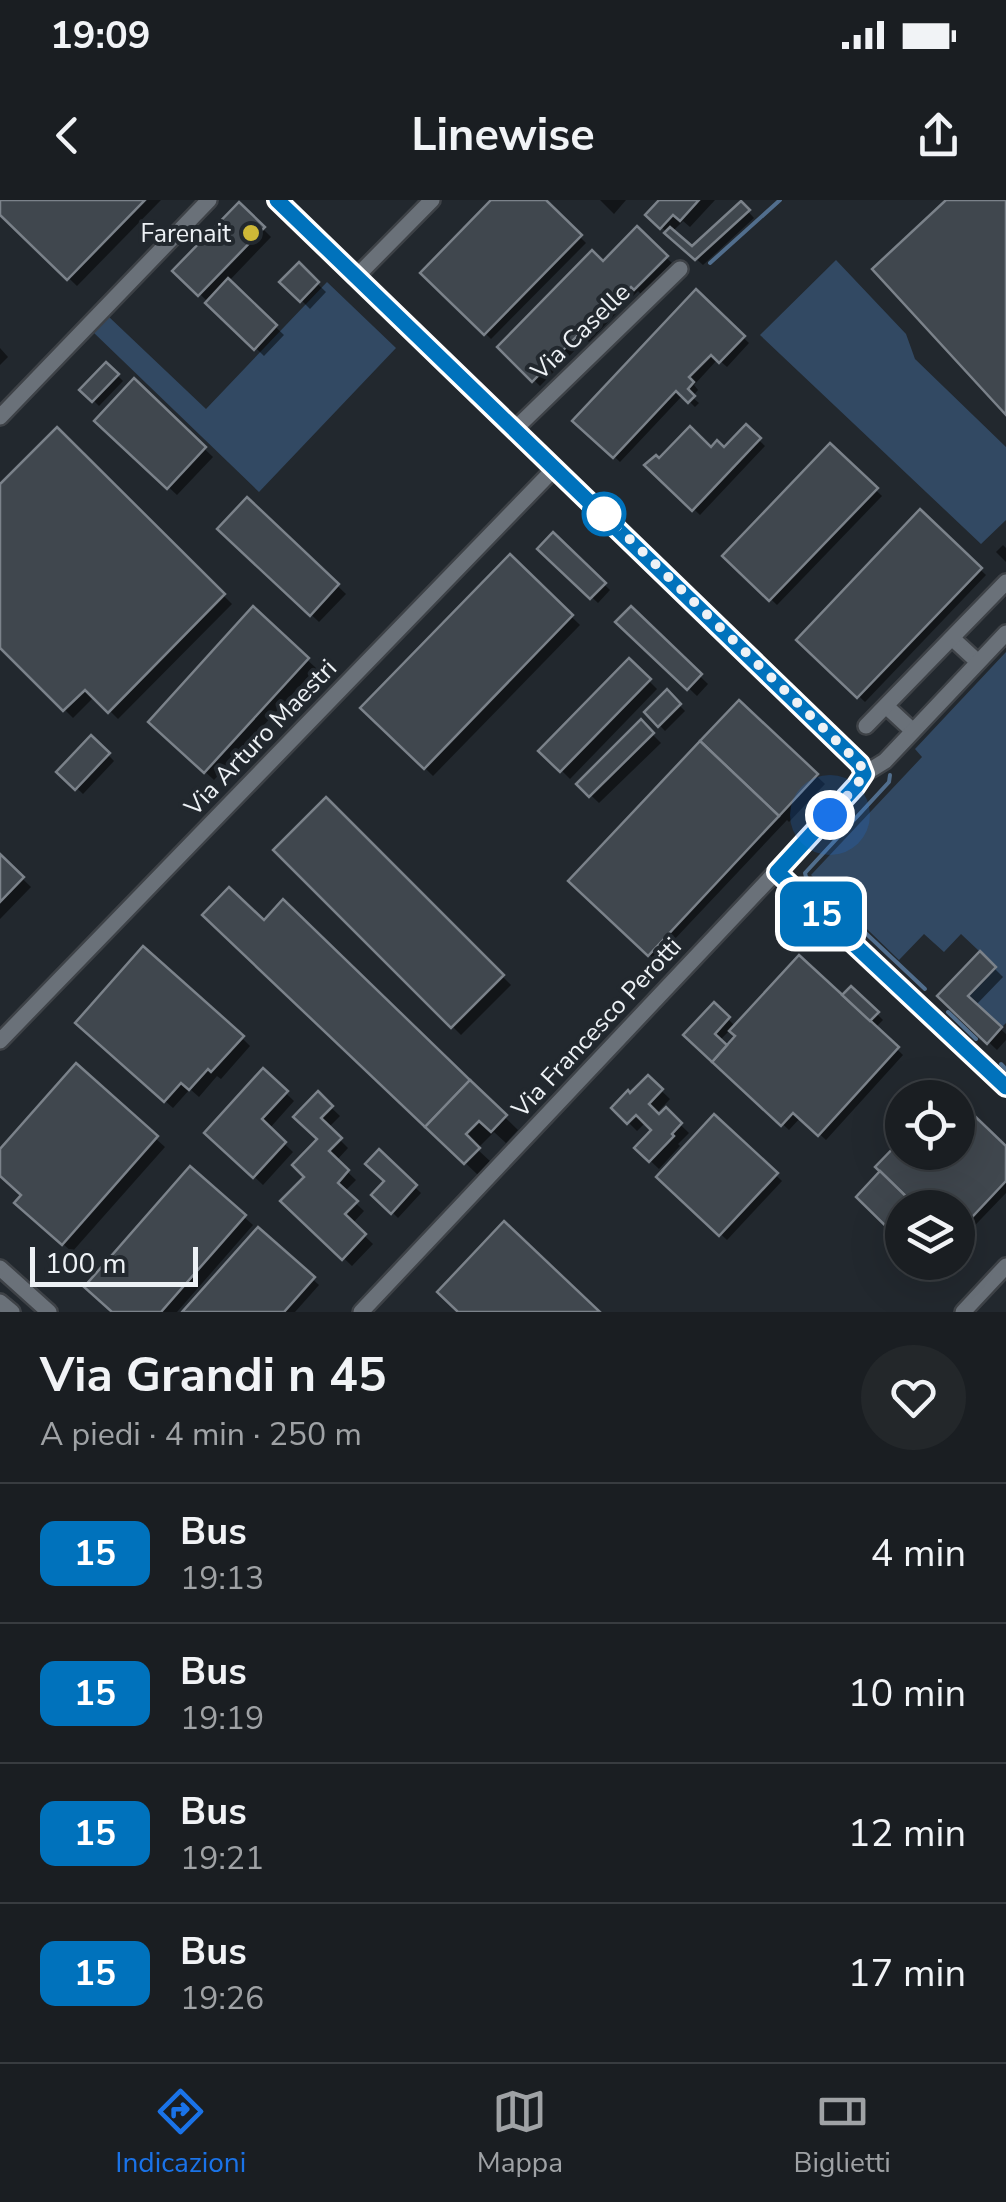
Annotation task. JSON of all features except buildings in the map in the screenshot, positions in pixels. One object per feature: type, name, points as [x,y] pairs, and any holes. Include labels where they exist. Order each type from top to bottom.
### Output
[{"type":"street","points":[[0,417],[209,200]]},
{"type":"street","points":[[277,200],[860,764],[864,774]]},
{"type":"street","points":[[357,276],[432,200]]},
{"type":"street","name":"Via Caselle","points":[[515,429],[680,268]]},
{"type":"street","name":"Via Arturo Maestri","points":[[0,1040],[555,468]]},
{"type":"street","points":[[866,726],[1006,582]]},
{"type":"street","name":"Via Francesco Perotti","points":[[361,1312],[777,872],[864,774],[885,761],[1006,633]]},
{"type":"street","points":[[952,638],[978,662]]},
{"type":"street","points":[[886,706],[913,731]]},
{"type":"street","points":[[777,872],[1006,1088]]},
{"type":"street","points":[[963,1312],[1006,1266]]},
{"type":"street","points":[[0,1268],[49,1312]]},
{"type":"street","points":[[0,1302],[12,1312]]},
{"type":"shaded area","points":[[836,260],[906,334],[915,359],[1006,447],[1006,520],[981,544],[760,335]]},
{"type":"shaded area","points":[[327,282],[396,348],[259,492],[93,332],[108,316],[206,409]]},
{"type":"shaded area","points":[[1006,652],[1006,1023],[1002,1027],[968,996],[996,967],[961,934],[944,952],[924,934],[899,960],[811,875],[922,757],[915,749]]},
{"type":"waterway","points":[[710,263],[780,200]]},
{"type":"waterway","points":[[890,775],[889,782],[805,873],[925,989]]},
{"type":"waterway","points":[[948,1012],[976,1039]]},
{"type":"waterway","points":[[1001,1064],[1006,1069]]},
{"type":"bus line","name":"15","points":[[277,200],[860,764],[864,774],[856,786],[777,872],[1006,1087]]},
{"type":"place","name":"Farenait","points":[[251,233]]},
{"type":"route","points":[[604,514],[860,764],[864,774],[830,815]]}]
